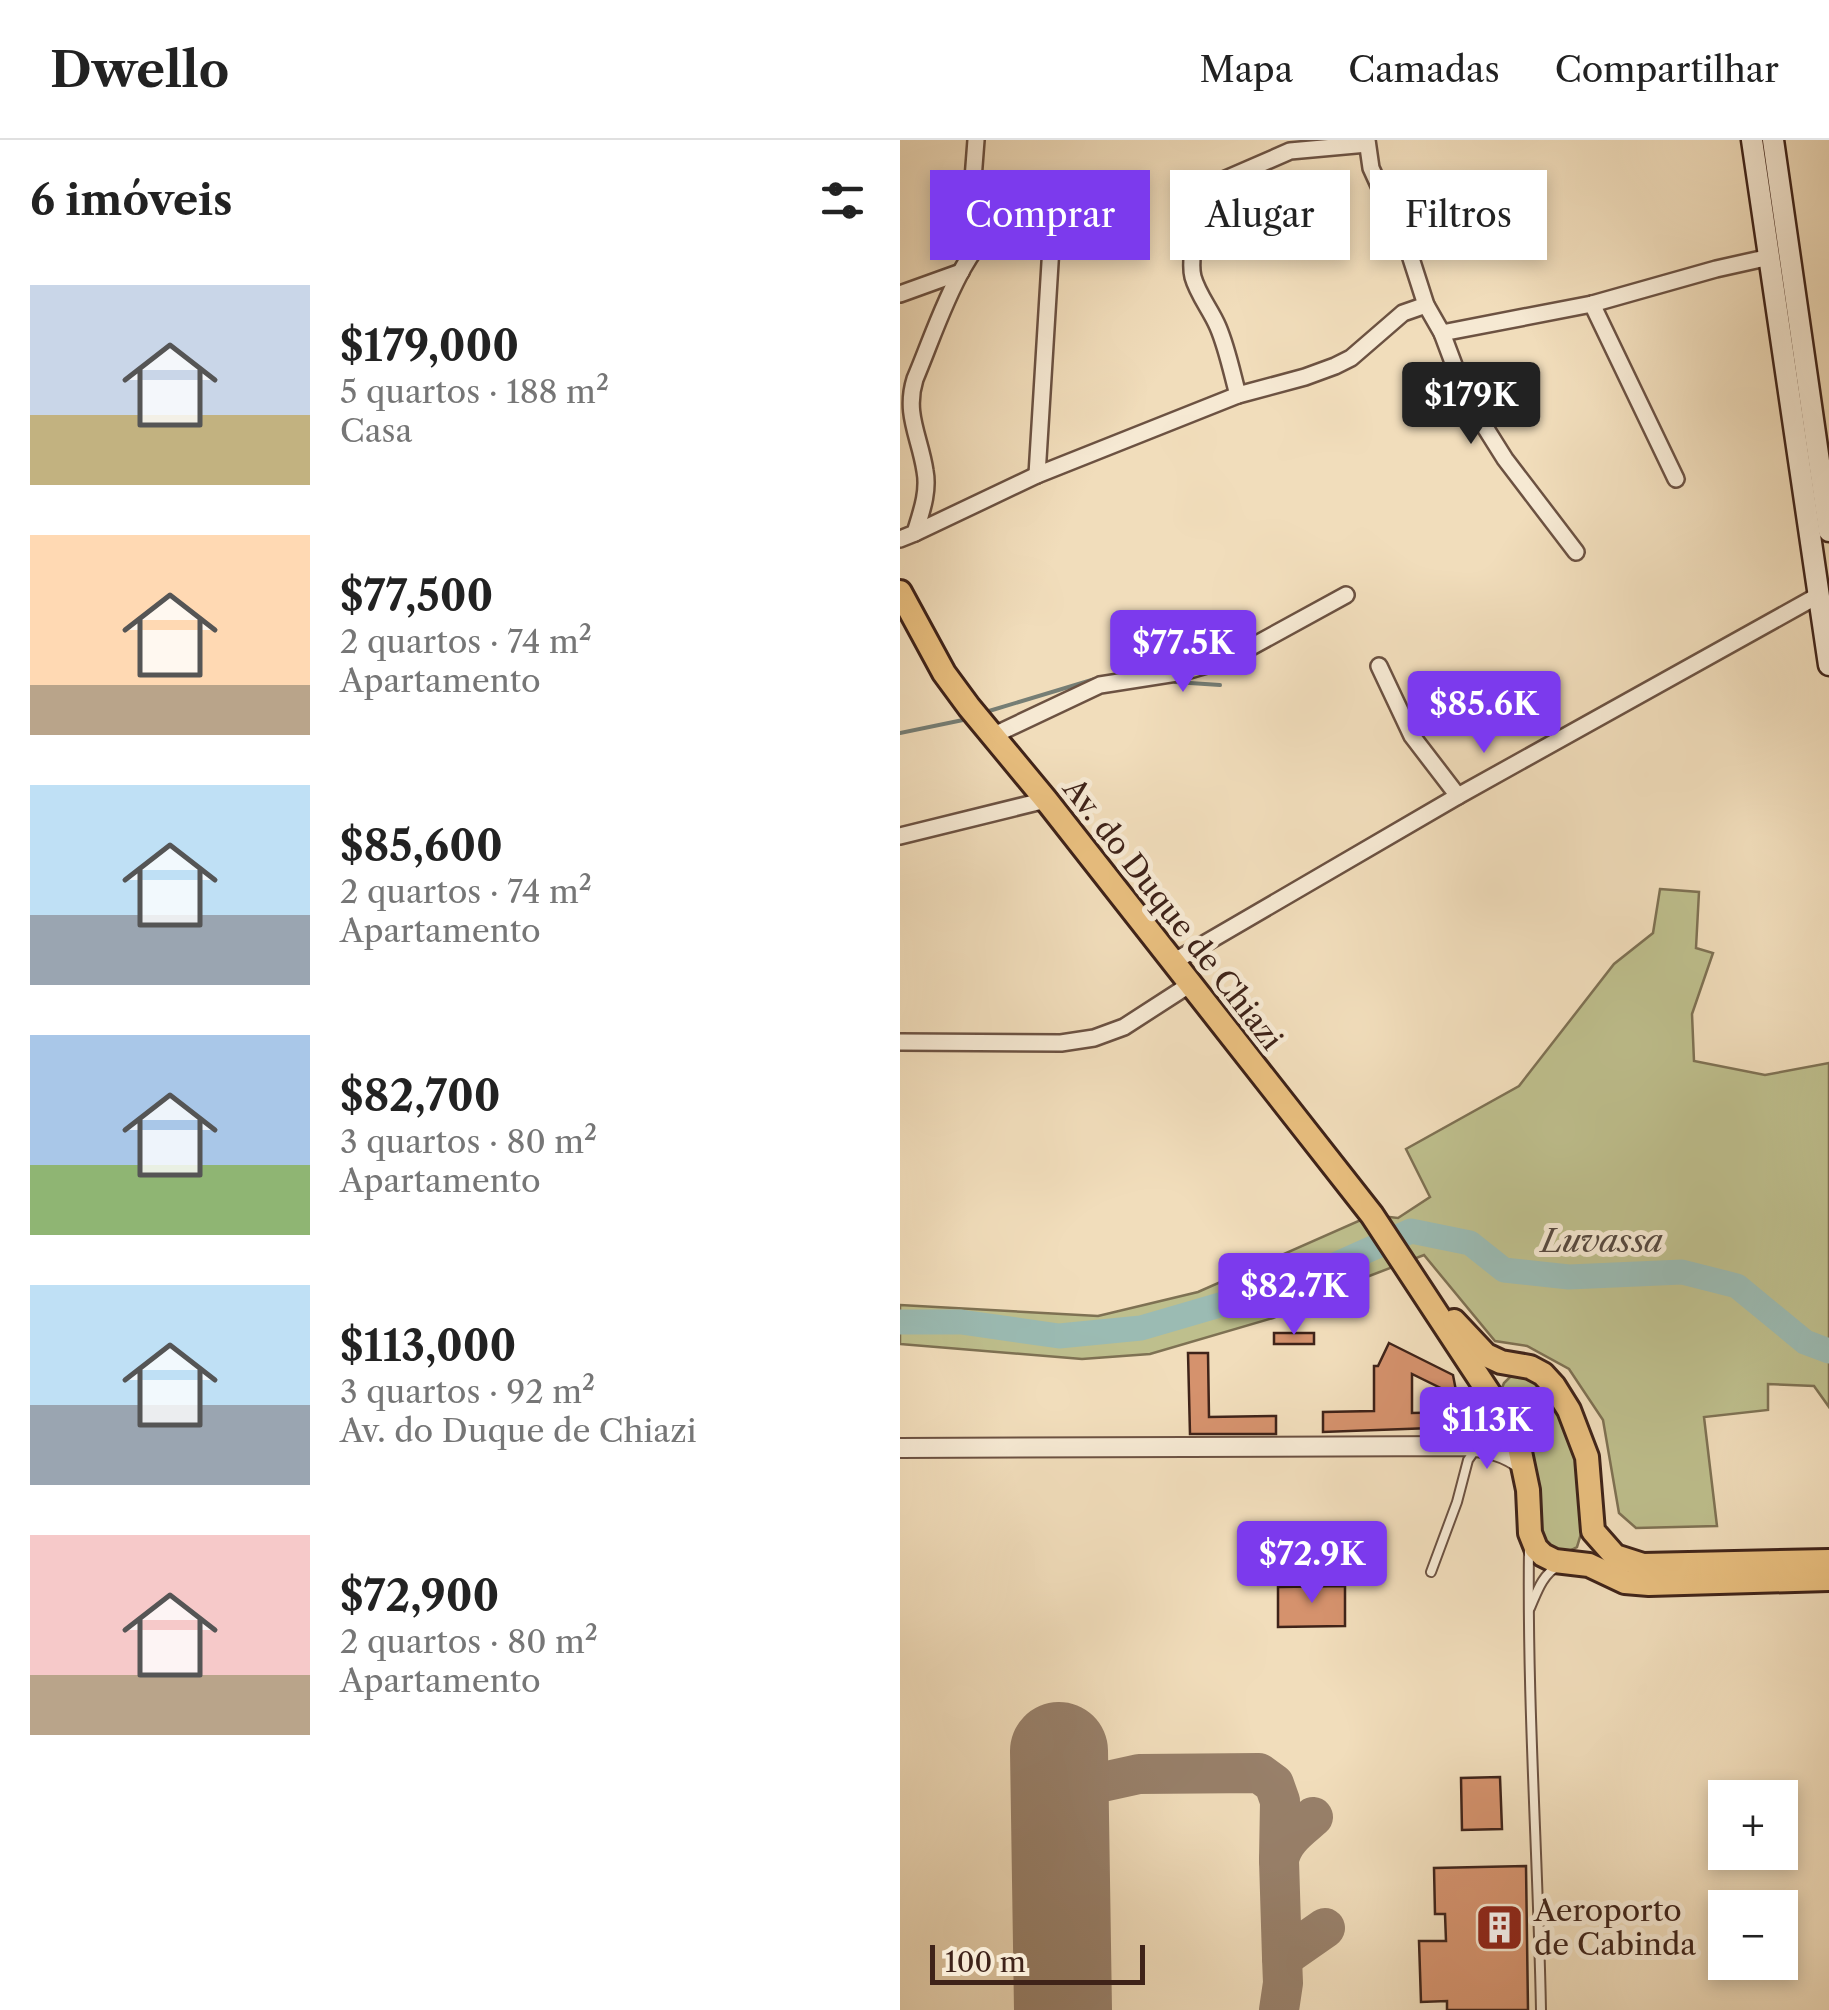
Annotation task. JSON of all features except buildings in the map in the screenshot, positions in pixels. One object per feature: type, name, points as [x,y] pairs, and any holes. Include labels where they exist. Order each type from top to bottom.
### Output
[{"type":"main road","points":[[1752,140],[1829,665]]},
{"type":"main road","points":[[1773,140],[1823,450],[1829,531]]},
{"type":"main road","name":"Av. do Duque de Chiazi","points":[[900,592],[944,673],[1372,1215],[1408,1268],[1493,1399],[1519,1447],[1528,1490],[1530,1533]]},
{"type":"main road","name":"Av. do Duque de Chiazi","points":[[1408,1268],[1486,1355],[1530,1367],[1554,1386],[1569,1410],[1587,1457],[1593,1531]]},
{"type":"main road","points":[[1493,1399],[1502,1374],[1530,1367]]},
{"type":"main road","points":[[1593,1531],[1615,1556],[1644,1565],[1829,1561]]},
{"type":"main road","points":[[1568,1562],[1589,1545],[1593,1531]]},
{"type":"main road","points":[[1530,1533],[1542,1555],[1589,1565],[1626,1582],[1829,1580]]},
{"type":"street","points":[[964,267],[976,140]]},
{"type":"street","points":[[1238,395],[1218,326],[1193,277],[1196,236],[1206,194],[1212,185],[1290,150],[1367,142],[1371,168],[1408,249],[1426,304],[1442,333],[1466,397],[1504,459],[1576,552]]},
{"type":"street","points":[[908,536],[926,488],[910,395],[977,245],[1001,218],[1035,196],[1046,194],[1053,214],[1037,475]]},
{"type":"street","points":[[1442,333],[1592,304],[1770,257]]},
{"type":"street","points":[[900,294],[964,267]]},
{"type":"street","points":[[908,536],[1037,475],[1238,395],[1335,366],[1351,358],[1403,314],[1426,304]]},
{"type":"street","points":[[1592,304],[1676,478]]},
{"type":"street","points":[[992,736],[1100,685],[1183,672],[1231,658],[1346,595]]},
{"type":"street","points":[[1173,962],[1458,796],[1819,595]]},
{"type":"street","points":[[1379,666],[1412,736],[1458,796]]},
{"type":"street","points":[[900,836],[1046,800]]},
{"type":"street","points":[[900,1042],[1061,1043],[1094,1038],[1124,1027],[1189,985]]},
{"type":"street","points":[[1470,1446],[1484,1433],[1492,1416],[1493,1399]]},
{"type":"street","points":[[900,1448],[1470,1446],[1496,1450],[1524,1466]]},
{"type":"lane","points":[[1431,1572],[1457,1502],[1470,1446]]},
{"type":"lane","points":[[1530,1533],[1531,1744],[1541,2010]]},
{"type":"lane","points":[[1528,1612],[1549,1572],[1568,1562]]},
{"type":"green space","points":[[1660,889],[1699,892],[1696,948],[1713,953],[1692,1014],[1694,1061],[1765,1075],[1829,1063],[1829,1407],[1814,1386],[1768,1384],[1768,1410],[1704,1417],[1717,1526],[1636,1528],[1619,1513],[1603,1420],[1569,1369],[1527,1346],[1495,1341],[1424,1255],[1273,1318],[1150,1354],[1082,1359],[900,1344],[900,1305],[1098,1316],[1198,1292],[1372,1215],[1398,1218],[1430,1197],[1406,1149],[1519,1086],[1614,964],[1653,933]]},
{"type":"green space","points":[[1512,1375],[1536,1379],[1577,1458],[1584,1502],[1583,1525],[1577,1547],[1565,1553],[1542,1543],[1536,1468],[1500,1393]]},
{"type":"waterway","points":[[989,711],[1095,679]]},
{"type":"waterway","points":[[1175,682],[1220,685]]},
{"type":"waterway","points":[[900,733],[963,720]]},
{"type":"waterway","name":"Luvassa","points":[[900,1322],[961,1322],[1059,1336],[1141,1328],[1292,1284],[1411,1231],[1470,1243],[1504,1270],[1569,1277],[1682,1272],[1737,1286],[1805,1342],[1829,1351]]},
{"type":"taxiway","points":[[1060,1797],[1139,1774],[1259,1773],[1274,1784],[1280,1801],[1279,1860]]},
{"type":"taxiway","points":[[1313,1817],[1288,1841],[1279,1860],[1282,1958],[1325,1928]]},
{"type":"taxiway","points":[[1279,2010],[1282,1958]]},
{"type":"runway","points":[[1059,1751],[1063,2010]]},
{"type":"place","name":"Aeroporto de Cabinda","points":[[1499,1927]]}]
